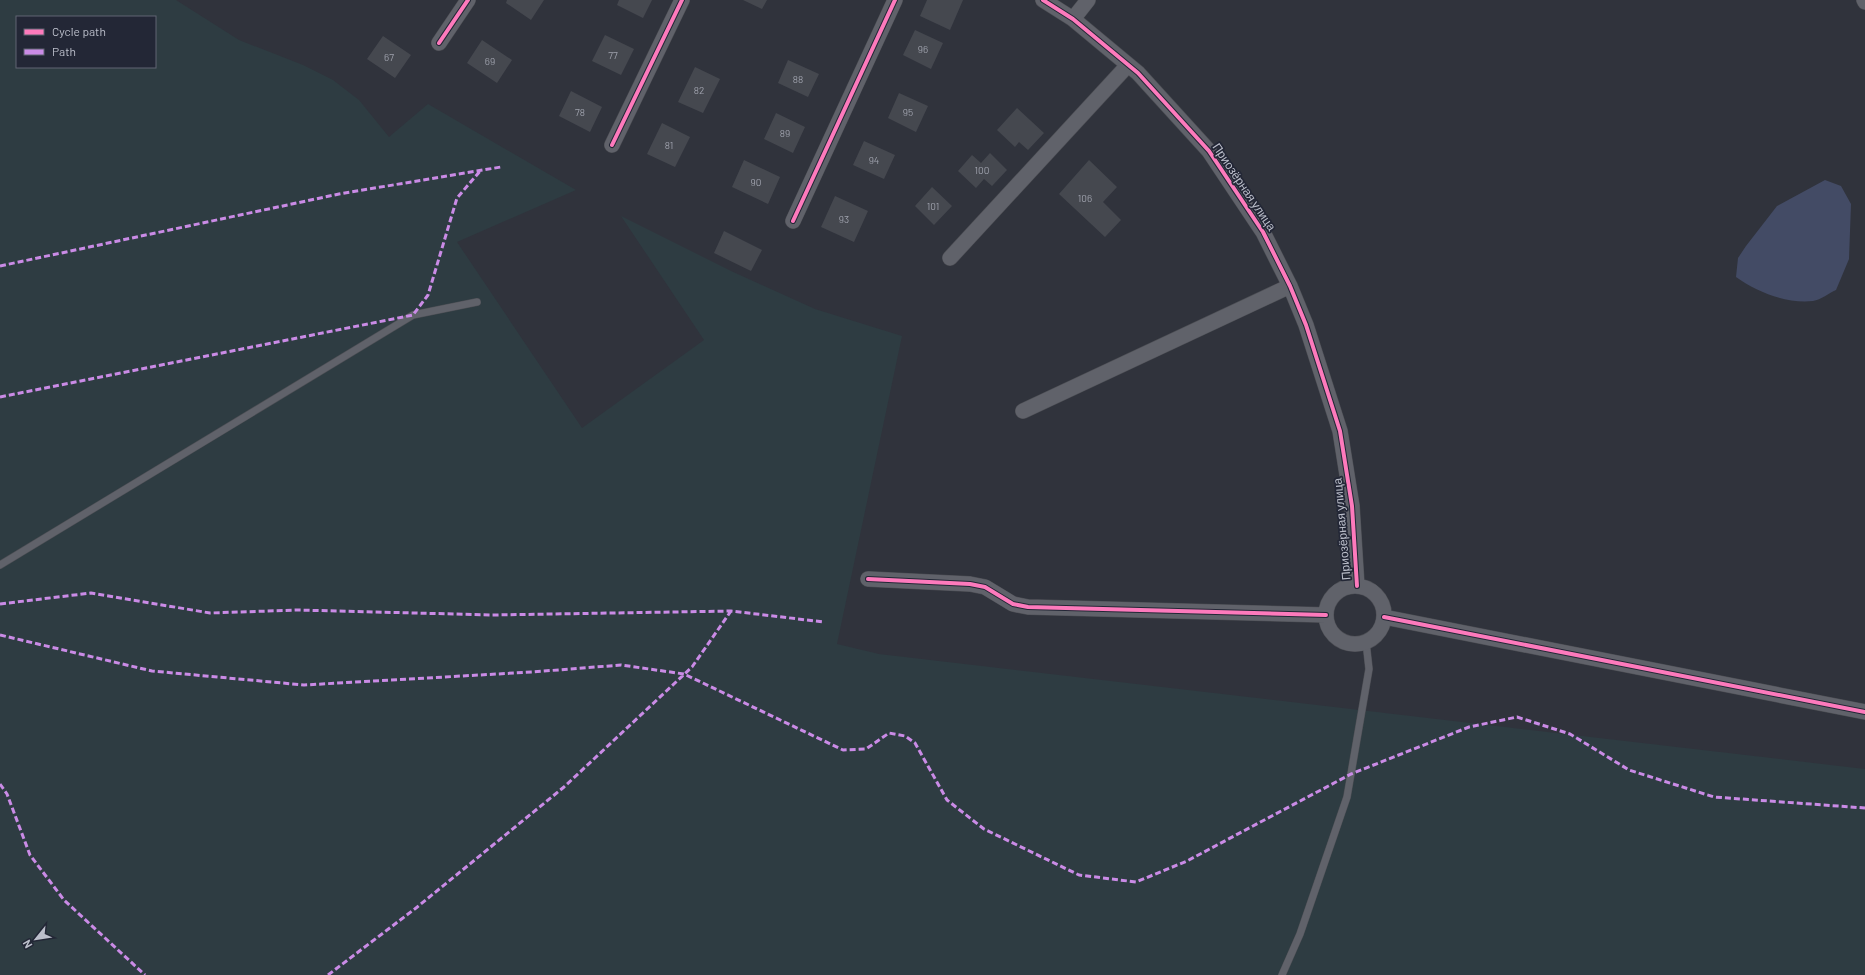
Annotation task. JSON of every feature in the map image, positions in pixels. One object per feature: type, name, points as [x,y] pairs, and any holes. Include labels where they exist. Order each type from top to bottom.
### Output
[{"type":"street","points":[[439,43],[468,0]]},
{"type":"street","points":[[612,145],[682,0]]},
{"type":"street","points":[[793,221],[895,0]]},
{"type":"street","name":"Приозёрная улица","points":[[1043,0],[1073,19],[1138,73],[1209,151],[1264,232],[1290,286],[1306,325],[1340,431],[1352,506],[1357,586]]},
{"type":"street","points":[[1073,19],[1088,0]]},
{"type":"street","points":[[950,258],[1128,65]]},
{"type":"street","points":[[1023,411],[1290,286]]},
{"type":"street","points":[[868,579],[970,584],[985,587],[1014,604],[1028,608],[1326,615]]},
{"type":"street","points":[[1350,586],[1357,586],[1365,588],[1377,596],[1384,610],[1384,617],[1378,632],[1366,642],[1350,643],[1336,636],[1327,623],[1326,615],[1327,607],[1335,594],[1350,586]]},
{"type":"street","points":[[1384,617],[1865,712]]},
{"type":"lane","points":[[0,565],[413,315],[477,302]]},
{"type":"lane","points":[[1282,975],[1300,934],[1347,797],[1369,669],[1366,642]]},
{"type":"shaded area","points":[[0,0],[176,0],[239,40],[303,65],[333,80],[359,100],[389,137],[428,104],[576,190],[457,242],[582,428],[704,340],[621,216],[731,271],[815,309],[902,336],[837,644],[879,654],[1865,769],[1865,975],[0,975]]},
{"type":"water","points":[[1825,180],[1841,186],[1851,204],[1849,259],[1836,290],[1813,301],[1793,301],[1773,296],[1753,288],[1736,277],[1738,258],[1777,206]]},
{"type":"building","points":[[507,0],[544,0],[531,20],[506,3]]},
{"type":"building","points":[[619,0],[652,0],[643,18],[617,5]]},
{"type":"building","points":[[743,0],[767,0],[762,9]]},
{"type":"building","points":[[927,0],[963,0],[950,30],[920,16]]},
{"type":"building","points":[[915,30],[943,43],[931,69],[903,55]]},
{"type":"building","points":[[605,35],[634,49],[621,75],[592,61]]},
{"type":"building","points":[[383,36],[411,55],[395,78],[367,59]]},
{"type":"building","points":[[482,40],[512,60],[497,83],[467,63]]},
{"type":"building","points":[[788,60],[819,74],[808,97],[778,83]]},
{"type":"building","points":[[695,67],[720,79],[703,113],[678,102]]},
{"type":"building","points":[[571,91],[602,107],[590,132],[559,116]]},
{"type":"building","points":[[899,93],[928,106],[916,132],[888,118]]},
{"type":"building","points":[[1017,108],[1044,133],[1028,150],[1019,142],[1015,147],[997,130]]},
{"type":"building","points":[[776,113],[805,127],[793,153],[764,139]]},
{"type":"building","points":[[662,123],[690,137],[675,167],[647,154]]},
{"type":"building","points":[[864,141],[895,155],[884,179],[853,165]]},
{"type":"building","points":[[990,153],[1007,170],[992,186],[984,179],[976,188],[958,171],[972,155],[981,163]]},
{"type":"building","points":[[744,160],[780,177],[768,204],[732,187]]},
{"type":"building","points":[[1089,160],[1117,187],[1103,202],[1121,220],[1105,237],[1059,194]]},
{"type":"building","points":[[932,187],[952,206],[934,225],[915,206]]},
{"type":"building","points":[[835,196],[868,211],[854,242],[821,227]]},
{"type":"building","points":[[724,231],[762,250],[751,271],[714,253]]},
{"type":"marked path","points":[[0,266],[339,194],[501,167]]},
{"type":"marked path","points":[[0,397],[413,315],[428,295],[457,198],[481,170]]},
{"type":"marked path","points":[[0,604],[91,593],[210,613],[298,610],[492,615],[731,611],[824,622]]},
{"type":"marked path","points":[[328,975],[416,908],[564,787],[692,667],[731,611]]},
{"type":"marked path","points":[[0,635],[152,671],[304,685],[532,672],[621,665],[684,674],[843,750],[866,749],[889,733],[905,736],[915,743],[947,800],[984,829],[1079,875],[1136,882],[1187,861],[1351,774],[1469,727],[1517,717],[1570,734],[1629,770],[1714,797],[1865,808]]},
{"type":"marked path","points":[[0,784],[7,794],[30,855],[64,900],[145,975]]},
{"type":"cycle path","points":[[439,43],[468,0]]},
{"type":"cycle path","points":[[612,145],[682,0]]},
{"type":"cycle path","points":[[793,221],[895,0]]},
{"type":"cycle path","points":[[1043,0],[1073,19],[1138,73],[1209,151],[1263,232],[1290,286],[1306,325],[1340,431],[1352,506],[1357,586]]},
{"type":"cycle path","points":[[868,579],[970,584],[985,587],[1013,604],[1028,607],[1326,615]]},
{"type":"cycle path","points":[[1384,617],[1865,712]]}]
